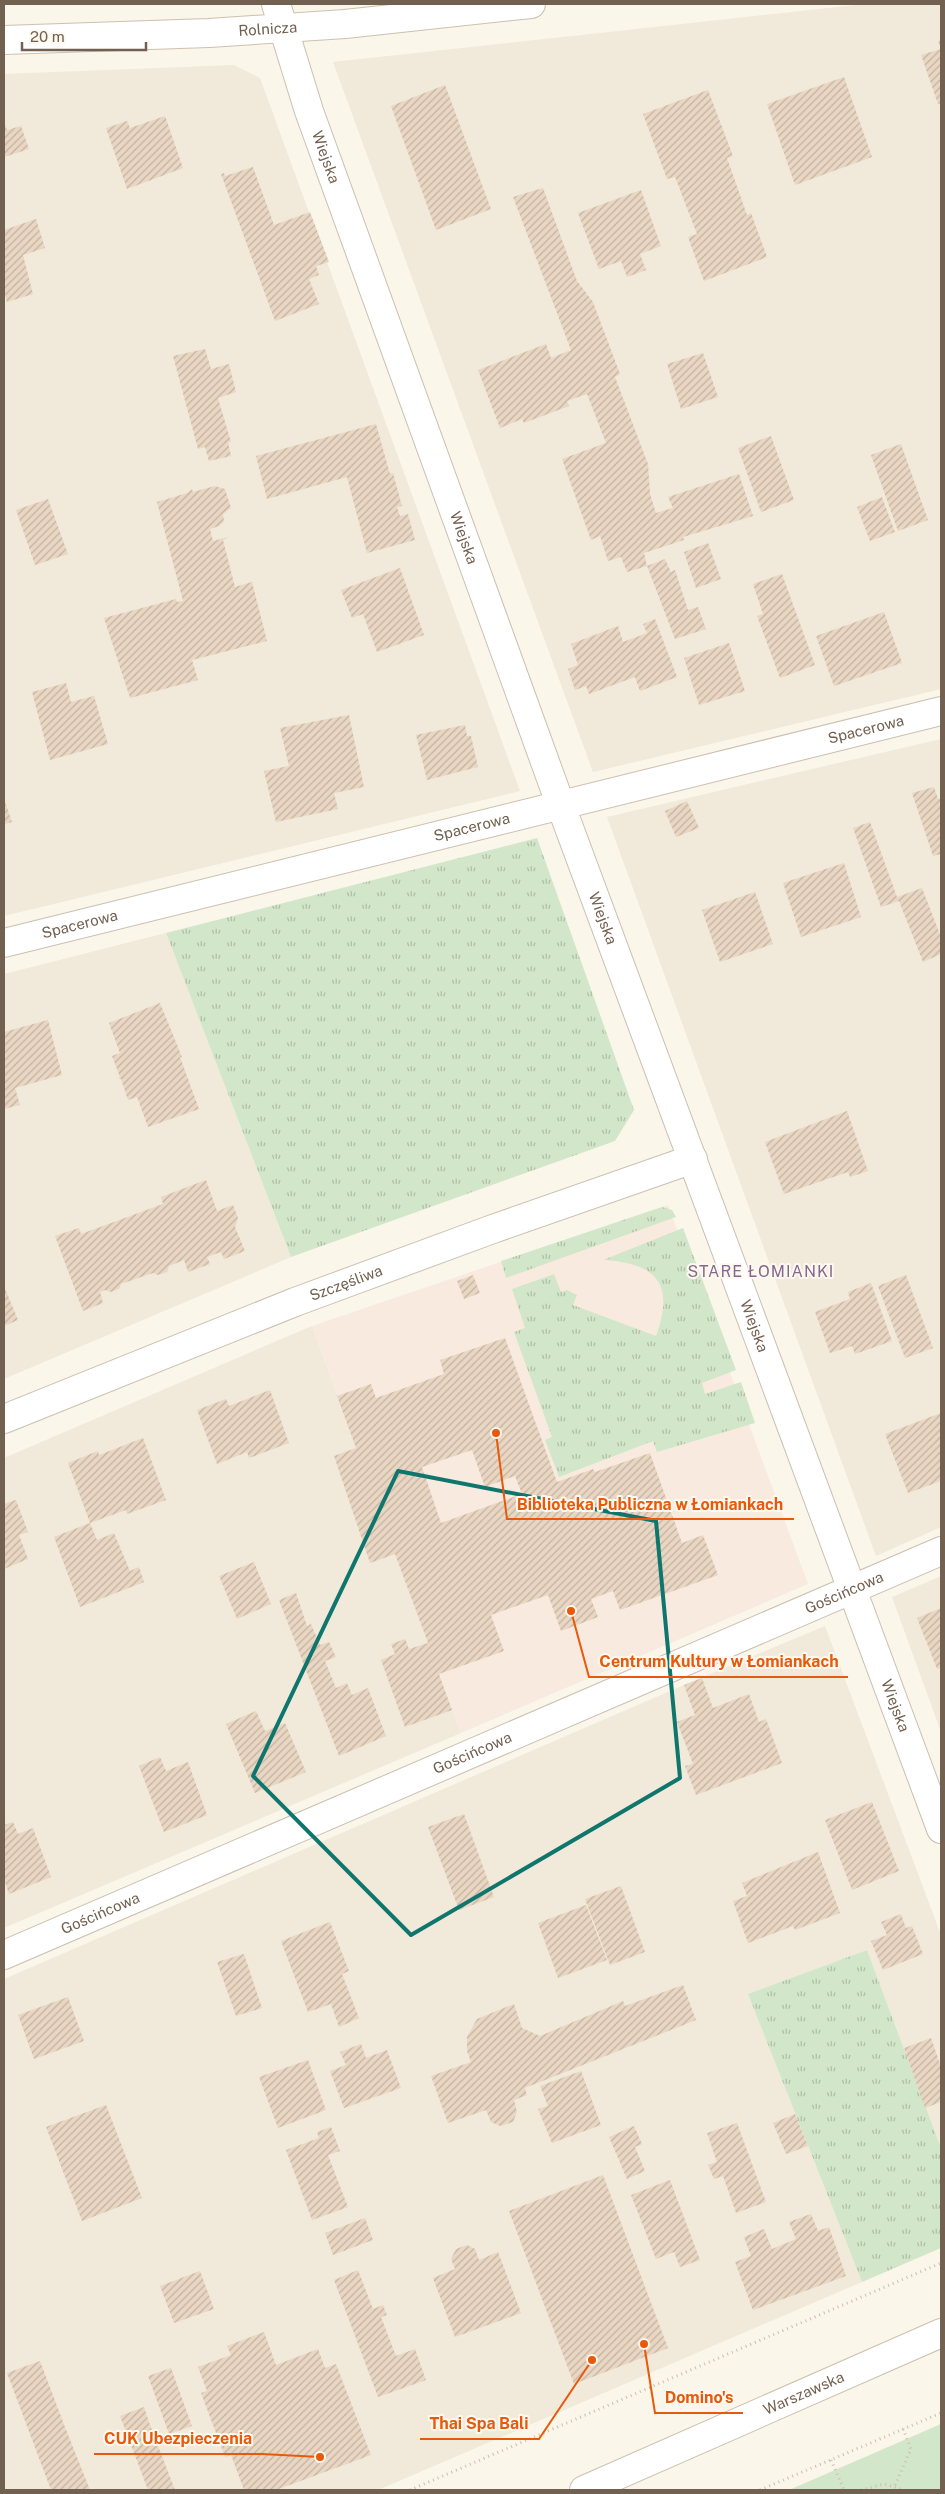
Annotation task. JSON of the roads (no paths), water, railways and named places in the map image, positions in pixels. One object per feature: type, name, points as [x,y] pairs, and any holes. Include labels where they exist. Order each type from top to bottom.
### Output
[{"type":"street","name":"Rolnicza","points":[[4,40],[280,16],[346,24],[531,4]]},
{"type":"street","name":"Wiejska","points":[[280,16],[310,111],[561,806],[941,1829]]},
{"type":"street","name":"Spacerowa","points":[[4,943],[941,711]]},
{"type":"street","name":"Szczęśliwa","points":[[4,1419],[313,1295],[490,1230],[693,1159]]},
{"type":"street","name":"Gościńcowa","points":[[4,1955],[941,1551]]},
{"type":"street","name":"Warszawska","points":[[584,2490],[941,2333]]},
{"type":"place","name":"Biblioteka Publiczna w Łomiankach","points":[[496,1433]]},
{"type":"place","name":"Centrum Kultury w Łomiankach","points":[[571,1611]]},
{"type":"place","name":"Domino's","points":[[644,2344]]},
{"type":"place","name":"Thai Spa Bali","points":[[592,2360]]},
{"type":"place","name":"CUK Ubezpieczenia","points":[[320,2457]]},
{"type":"district","name":"STARE ŁOMIANKI","points":[[761,1271]]}]
